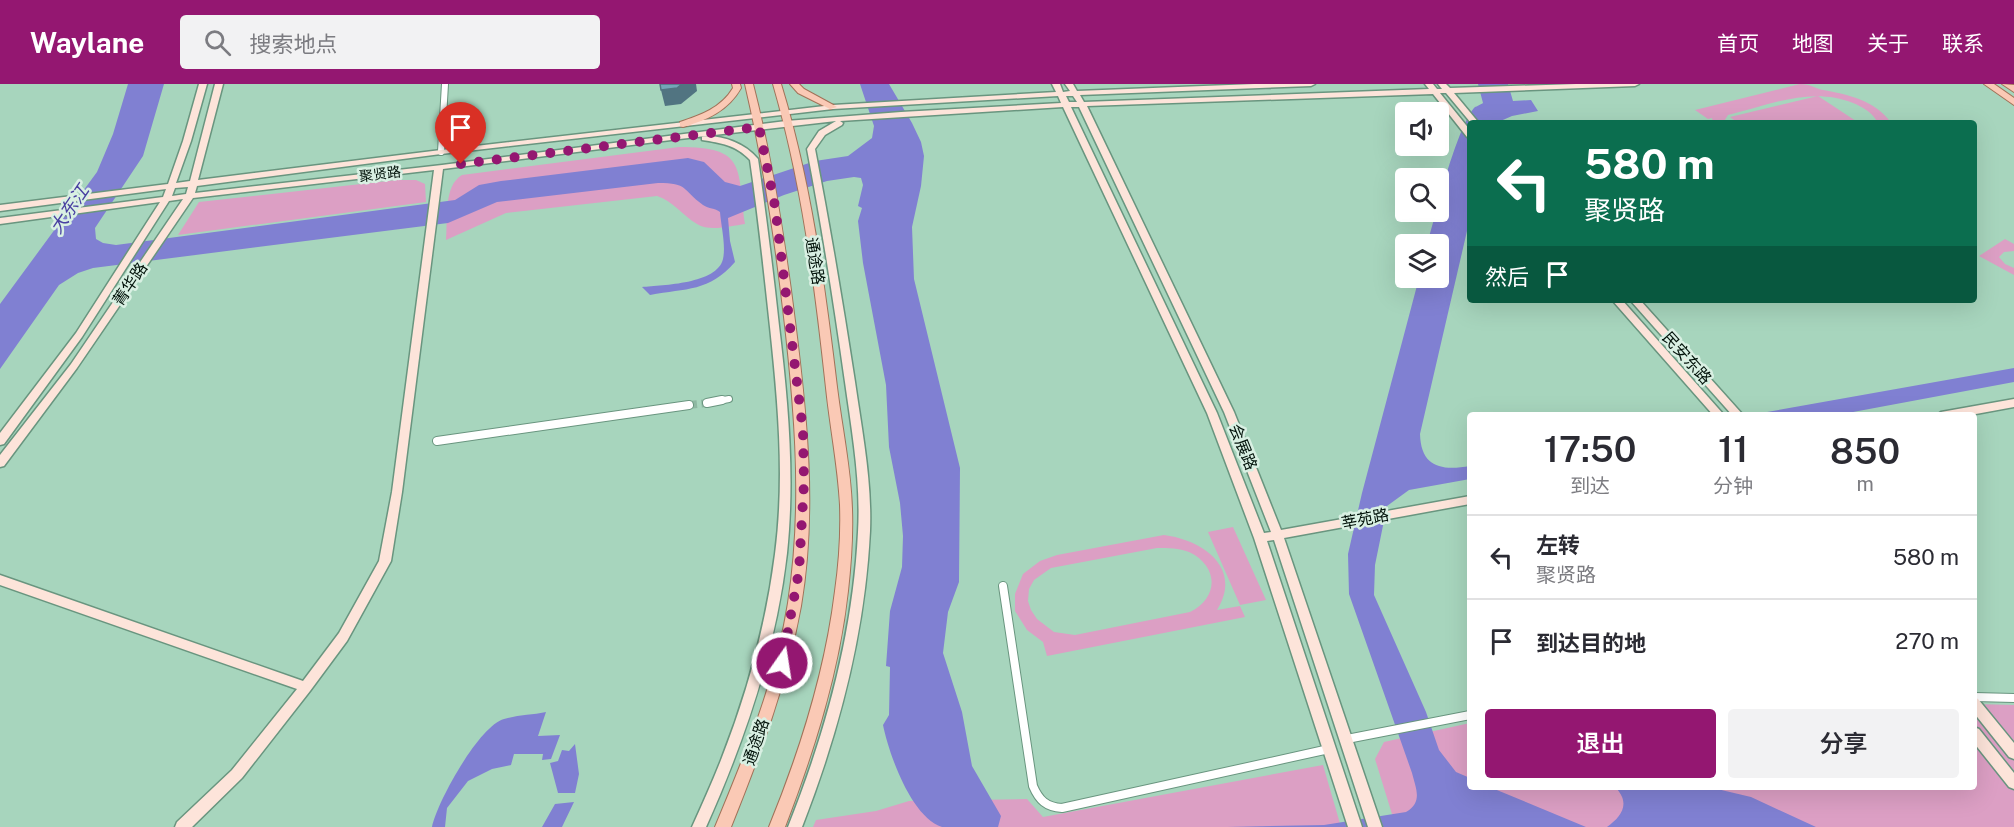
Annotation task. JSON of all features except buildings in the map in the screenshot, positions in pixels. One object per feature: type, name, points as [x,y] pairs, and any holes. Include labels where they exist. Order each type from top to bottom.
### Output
[{"type":"main road","points":[[0,441],[79,335],[167,198],[203,84]]},
{"type":"main road","name":"菁华路","points":[[0,463],[74,366],[190,196],[219,84]]},
{"type":"main road","points":[[683,124],[713,113],[725,104],[734,95],[736,84]]},
{"type":"main road","name":"通途路","points":[[723,827],[747,770],[777,681],[790,627],[799,571],[804,483],[803,431],[775,206],[750,84]]},
{"type":"main road","name":"通途路","points":[[777,84],[789,123],[804,196],[825,323],[846,508],[843,571],[833,645],[799,774],[777,827]]},
{"type":"main road","points":[[794,84],[801,91],[833,107]]},
{"type":"main road","name":"会展路","points":[[1056,84],[1212,413],[1260,538],[1355,827]]},
{"type":"main road","name":"聚贤路","points":[[0,208],[441,152],[833,107],[1060,94],[1071,89],[1311,84]]},
{"type":"main road","points":[[1429,84],[1467,132]]},
{"type":"main road","points":[[1443,84],[1472,120]]},
{"type":"main road","name":"聚贤路","points":[[0,221],[167,198],[789,123],[1082,104],[1635,84]]},
{"type":"main road","points":[[1989,84],[2014,102]]},
{"type":"main road","points":[[2006,84],[2014,89]]},
{"type":"main road","name":"会展路","points":[[1071,89],[1082,104],[1229,412],[1278,536],[1375,827]]},
{"type":"main road","points":[[795,827],[816,777],[842,688],[860,582],[864,530],[859,444],[833,260],[811,148],[816,137],[828,128],[853,118]]},
{"type":"main road","points":[[678,137],[716,139],[746,149],[754,159],[786,446],[782,552],[761,653],[739,732],[699,827]]},
{"type":"main road","points":[[182,827],[237,774],[306,687],[344,637],[385,561],[397,492],[439,167]]},
{"type":"main road","name":"民安东路","points":[[1620,303],[1717,412]]},
{"type":"main road","name":"民安东路","points":[[1638,303],[1735,412]]},
{"type":"main road","points":[[1963,412],[2014,403]]},
{"type":"main road","name":"莘苑路","points":[[1260,538],[1467,501]]},
{"type":"main road","points":[[0,580],[306,687]]},
{"type":"main road","points":[[1977,707],[2014,753]]},
{"type":"main road","points":[[1977,737],[2014,783]]},
{"type":"street","points":[[441,152],[445,84]]},
{"type":"street","points":[[707,403],[729,399]]},
{"type":"street","points":[[437,441],[689,405]]},
{"type":"street","points":[[1003,586],[1033,786],[1037,798],[1051,808],[1062,808],[1329,749]]},
{"type":"street","points":[[1977,697],[2014,698]]},
{"type":"street","points":[[1347,738],[1467,716]]},
{"type":"shaded area","points":[[128,84],[164,84],[143,156],[95,228],[96,239],[103,243],[116,245],[455,200],[479,185],[501,181],[688,158],[704,162],[725,182],[740,186],[815,161],[848,156],[872,138],[874,126],[860,84],[889,84],[912,123],[921,142],[924,156],[921,186],[912,227],[914,279],[960,468],[959,582],[948,612],[943,653],[962,712],[972,766],[1001,816],[998,827],[942,827],[931,821],[911,798],[903,783],[890,752],[883,725],[889,715],[890,667],[886,666],[890,611],[902,567],[903,536],[900,503],[889,447],[886,385],[863,263],[858,221],[862,208],[858,206],[863,185],[861,178],[827,181],[784,195],[728,218],[735,262],[725,272],[716,279],[697,287],[650,295],[642,287],[688,282],[700,278],[711,274],[719,267],[723,259],[724,242],[720,212],[703,205],[684,188],[675,184],[658,183],[497,202],[448,223],[93,268],[78,273],[59,285],[0,369],[0,304],[97,172],[113,134]]},
{"type":"shaded area","points":[[1478,84],[1508,84],[1513,101],[1531,100],[1538,111],[1503,120],[1467,120],[1475,107],[1483,103]]},
{"type":"shaded area","points":[[1800,84],[1861,100],[1878,109],[1889,120],[1876,120],[1860,106],[1837,98],[1822,96],[1790,99],[1728,115],[1725,120],[1708,119],[1695,110]]},
{"type":"shaded area","points":[[1818,96],[1854,120],[1734,120],[1730,117]]},
{"type":"shaded area","points":[[1467,120],[1467,231],[1420,434],[1424,454],[1429,460],[1442,467],[1467,466],[1467,480],[1409,490],[1387,506],[1375,565],[1374,595],[1426,712],[1439,750],[1456,772],[1467,777],[1467,790],[1497,790],[1586,827],[1227,827],[1324,825],[1406,812],[1415,804],[1417,795],[1412,773],[1349,594],[1348,554],[1416,288],[1449,288],[1449,234],[1430,234],[1433,222],[1449,222],[1449,168]]},
{"type":"shaded area","points":[[679,147],[701,148],[728,156],[739,175],[745,224],[708,228],[697,224],[668,201],[657,196],[506,213],[446,240],[449,195],[456,180],[462,175]]},
{"type":"shaded area","points":[[397,180],[416,180],[425,184],[426,202],[178,235],[199,202]]},
{"type":"shaded area","points":[[2005,239],[2014,244],[2014,251],[2004,252],[1999,257],[2005,264],[2014,268],[2014,275],[1979,256]]},
{"type":"shaded area","points":[[2014,368],[2014,382],[1853,412],[1767,412]]},
{"type":"shaded area","points":[[1233,527],[1266,600],[1240,605],[1208,532]]},
{"type":"shaded area","points":[[1164,535],[1179,538],[1205,550],[1222,569],[1225,581],[1224,595],[1217,610],[1240,606],[1245,617],[1047,656],[1043,642],[1027,630],[1015,611],[1015,594],[1023,574],[1040,561],[1057,555]],"holes":[[[1157,548],[1189,552],[1206,565],[1212,582],[1210,591],[1200,606],[1190,612],[1075,635],[1054,632],[1037,619],[1031,610],[1028,601],[1029,589],[1034,580],[1051,568]]]},
{"type":"shaded area","points":[[1977,704],[2014,705],[2014,827],[1396,827],[1375,759],[1384,742],[1467,724],[1467,790],[1977,790]]},
{"type":"shaded area","points":[[546,712],[538,736],[560,735],[551,759],[542,760],[543,754],[514,754],[511,765],[492,769],[468,781],[447,808],[445,827],[432,827],[450,784],[483,735],[504,719]]},
{"type":"shaded area","points":[[575,744],[579,774],[575,793],[558,793],[550,763],[558,761],[562,750],[569,751]]},
{"type":"shaded area","points":[[1323,765],[1341,827],[813,827],[816,820],[876,811],[909,801],[1027,799],[1043,817]]},
{"type":"shaded area","points":[[1617,790],[1721,790],[1751,797],[1816,827],[1607,827],[1622,810],[1623,799]]},
{"type":"shaded area","points":[[574,802],[562,827],[542,827],[555,804]]},
{"type":"tunnel","points":[[689,405],[707,403]]},
{"type":"route","points":[[461,164],[759,127],[775,206],[803,431],[804,483],[799,571],[782,663]]},
{"type":"water label","name":"大东江","points":[[69,209]]}]
